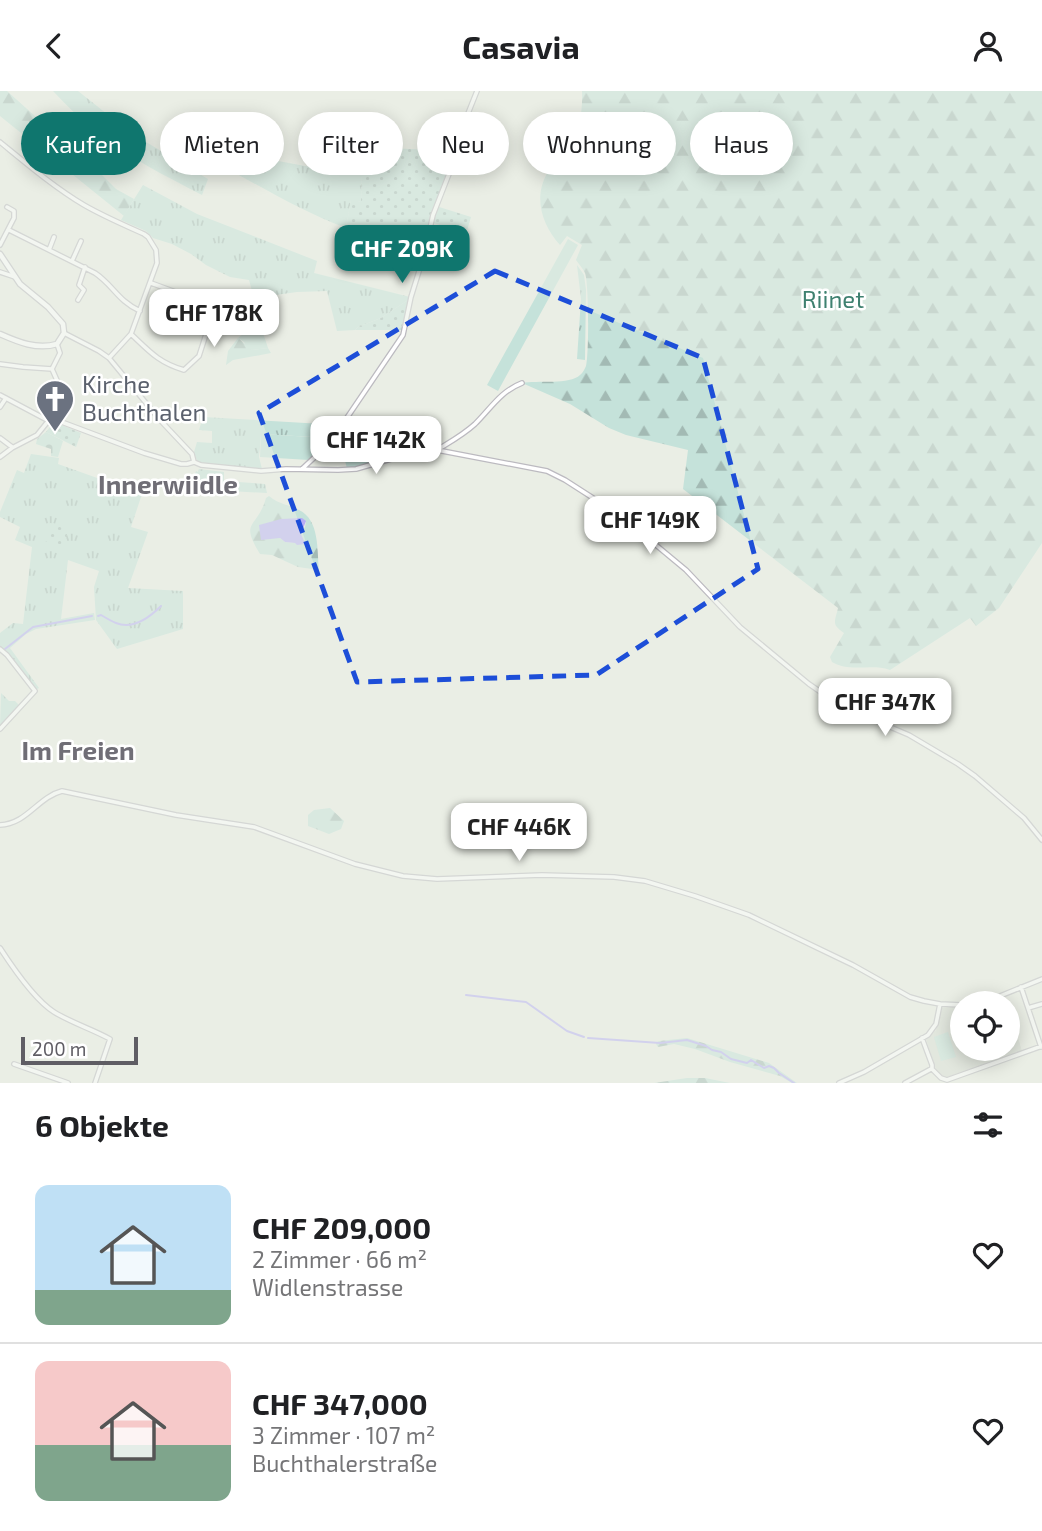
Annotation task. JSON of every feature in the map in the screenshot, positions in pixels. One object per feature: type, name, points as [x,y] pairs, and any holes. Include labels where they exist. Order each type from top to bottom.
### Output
[{"type":"street","points":[[302,469],[338,431],[403,335],[433,215],[477,91]]},
{"type":"street","points":[[0,142],[36,172],[85,206],[148,237],[156,250],[157,263],[131,334],[108,358]]},
{"type":"street","points":[[0,245],[15,218],[14,211],[7,207]]},
{"type":"street","points":[[9,230],[85,267],[101,277],[126,305],[140,311]]},
{"type":"street","points":[[49,250],[54,237]]},
{"type":"street","points":[[72,261],[81,241]]},
{"type":"street","points":[[0,254],[15,277],[60,320],[64,328],[57,344],[48,346],[16,341],[0,334]]},
{"type":"street","points":[[78,300],[84,291],[79,285],[85,267]]},
{"type":"street","points":[[0,272],[15,277]]},
{"type":"street","points":[[131,334],[170,366],[184,369],[199,356],[209,325],[208,311],[200,301],[150,283]]},
{"type":"street","points":[[64,333],[88,344],[108,358],[192,454],[194,462]]},
{"type":"street","points":[[0,457],[35,436],[64,400],[52,369],[60,352],[57,344]]},
{"type":"street","points":[[0,364],[52,369]]},
{"type":"street","points":[[0,395],[50,420],[181,464],[194,462],[261,471],[338,470],[356,469],[437,450],[461,436],[505,392],[522,383]]},
{"type":"street","points":[[0,407],[6,398]]},
{"type":"street","points":[[0,438],[12,448]]},
{"type":"street","points":[[437,450],[547,471],[621,516],[686,570],[740,627],[809,684],[841,706],[909,735],[958,764],[1024,818],[1042,840]]},
{"type":"street","points":[[0,649],[35,691],[0,729]]},
{"type":"street","points":[[0,825],[23,818],[46,797],[62,790],[176,815],[254,827],[355,864],[403,876],[437,879],[542,875],[614,877],[645,881],[749,915],[853,965],[903,993],[924,1001],[950,1004]]},
{"type":"street","points":[[0,948],[19,975],[51,1011],[110,1039],[94,1083]]},
{"type":"street","points":[[1010,991],[1042,979]]},
{"type":"street","points":[[922,1038],[932,1069],[947,1080],[1041,1047],[1021,987]]},
{"type":"street","points":[[839,1083],[864,1072],[933,1030],[940,1004]]},
{"type":"street","points":[[1028,1008],[1042,1004]]},
{"type":"street","points":[[13,1064],[68,1083]]},
{"type":"street","points":[[905,1083],[932,1069]]},
{"type":"highlighted area","points":[[495,271],[703,358],[758,569],[596,675],[357,682],[259,413]]},
{"type":"shaded area","points":[[302,518],[306,521],[301,534],[305,544],[297,545],[280,538],[261,540],[259,525],[281,519]]},
{"type":"shaded area","points":[[950,1007],[950,1061],[993,1061],[945,1078],[936,1070],[926,1039],[936,1030],[942,1008]]},
{"type":"green space","points":[[0,91],[7,91],[30,112],[21,112],[21,133],[0,116]]},
{"type":"green space","points":[[53,91],[78,91],[104,112],[74,112]]},
{"type":"green space","name":"Riinet","points":[[582,91],[1042,91],[1042,543],[999,608],[976,626],[970,618],[890,670],[846,667],[832,662],[830,657],[844,633],[835,622],[838,608],[683,489],[688,450],[626,435],[609,428],[570,404],[522,383],[569,380],[581,374],[586,366],[586,280],[585,273],[576,260],[582,245],[567,236],[560,245],[548,228],[540,198],[546,175],[676,175],[676,112],[581,112]]},
{"type":"green space","points":[[146,142],[160,150],[160,172],[148,166]]},
{"type":"green space","points":[[403,149],[417,149],[417,175],[446,175],[427,232],[386,237],[346,228],[351,199],[361,202],[362,175],[403,175]]},
{"type":"green space","points":[[284,162],[298,165],[298,175],[362,175],[361,202],[351,200],[346,228],[296,206],[238,175],[284,175]]},
{"type":"green space","points":[[73,175],[102,175],[116,189],[134,199],[124,216]]},
{"type":"green space","points":[[165,175],[201,175],[208,179],[202,195]]},
{"type":"green space","points":[[143,185],[197,214],[317,261],[314,273],[410,297],[381,318],[355,330],[337,331],[327,291],[254,298],[249,280],[230,277],[172,244],[153,238],[146,231],[121,220]]},
{"type":"green space","points":[[436,206],[471,217],[466,234],[431,222]]},
{"type":"green space","points":[[568,239],[578,245],[498,391],[487,385]]},
{"type":"green space","points":[[577,265],[584,275],[586,290],[585,360],[577,359],[581,299]]},
{"type":"green space","points":[[408,300],[403,330],[355,330],[381,318]]},
{"type":"green space","points":[[263,333],[268,348],[252,350],[238,338],[243,334]]},
{"type":"green space","points":[[238,338],[252,350],[268,348],[271,353],[233,360],[226,365],[228,351]]},
{"type":"green space","points":[[203,417],[340,425],[330,438],[261,434],[259,457],[262,469],[197,461],[194,452],[197,442],[212,443],[212,431],[199,430]]},
{"type":"green space","points":[[54,422],[81,433],[76,447],[46,432]]},
{"type":"green space","points":[[341,429],[399,433],[402,454],[347,469],[340,439],[334,438]]},
{"type":"green space","points":[[46,432],[63,441],[58,457],[51,456],[51,449],[36,444],[37,439]]},
{"type":"green space","points":[[261,434],[329,438],[309,460],[260,457]]},
{"type":"green space","points":[[31,454],[59,458],[58,464],[142,494],[131,527],[148,532],[128,588],[183,591],[183,629],[117,649],[96,620],[94,587],[99,571],[68,560],[61,619],[94,613],[95,620],[36,629],[10,648],[39,688],[35,690],[6,651],[0,648],[0,633],[13,623],[23,624],[32,547],[15,540],[20,527],[0,517],[0,512],[17,470],[24,473]]},
{"type":"green space","points":[[199,469],[224,472],[224,481],[265,484],[267,493],[210,490],[193,480]]},
{"type":"green space","points":[[269,496],[299,510],[311,521],[316,537],[319,570],[298,567],[272,555],[260,554],[250,529]],"holes":[[[306,521],[295,543],[285,542],[280,538]]]},
{"type":"green space","points":[[50,523],[68,530],[64,547],[45,541]]},
{"type":"green space","points":[[1,693],[20,706],[0,728]]},
{"type":"green space","points":[[330,808],[344,821],[341,829],[329,834],[308,826],[308,815],[314,810]]},
{"type":"green space","points":[[948,1032],[950,1059],[941,1061],[934,1037]]},
{"type":"green space","points":[[687,1038],[769,1063],[797,1083],[695,1049],[674,1044],[658,1047],[656,1044],[659,1041]]},
{"type":"green space","points":[[705,1078],[730,1083],[654,1083]]},
{"type":"waterway","points":[[98,616],[129,625],[146,618],[161,606]]},
{"type":"waterway","points":[[5,649],[33,627],[92,616]]},
{"type":"waterway","points":[[466,995],[526,1002],[567,1031],[584,1037]]},
{"type":"waterway","points":[[588,1038],[660,1043],[687,1040],[721,1052],[731,1059],[747,1063],[751,1060],[764,1068],[774,1068],[794,1083]]},
{"type":"place","name":"Kirche Buchthalen","points":[[55,433]]},
{"type":"district","name":"Innerwiidle","points":[[168,485]]},
{"type":"district","name":"Im Freien","points":[[78,751]]}]
